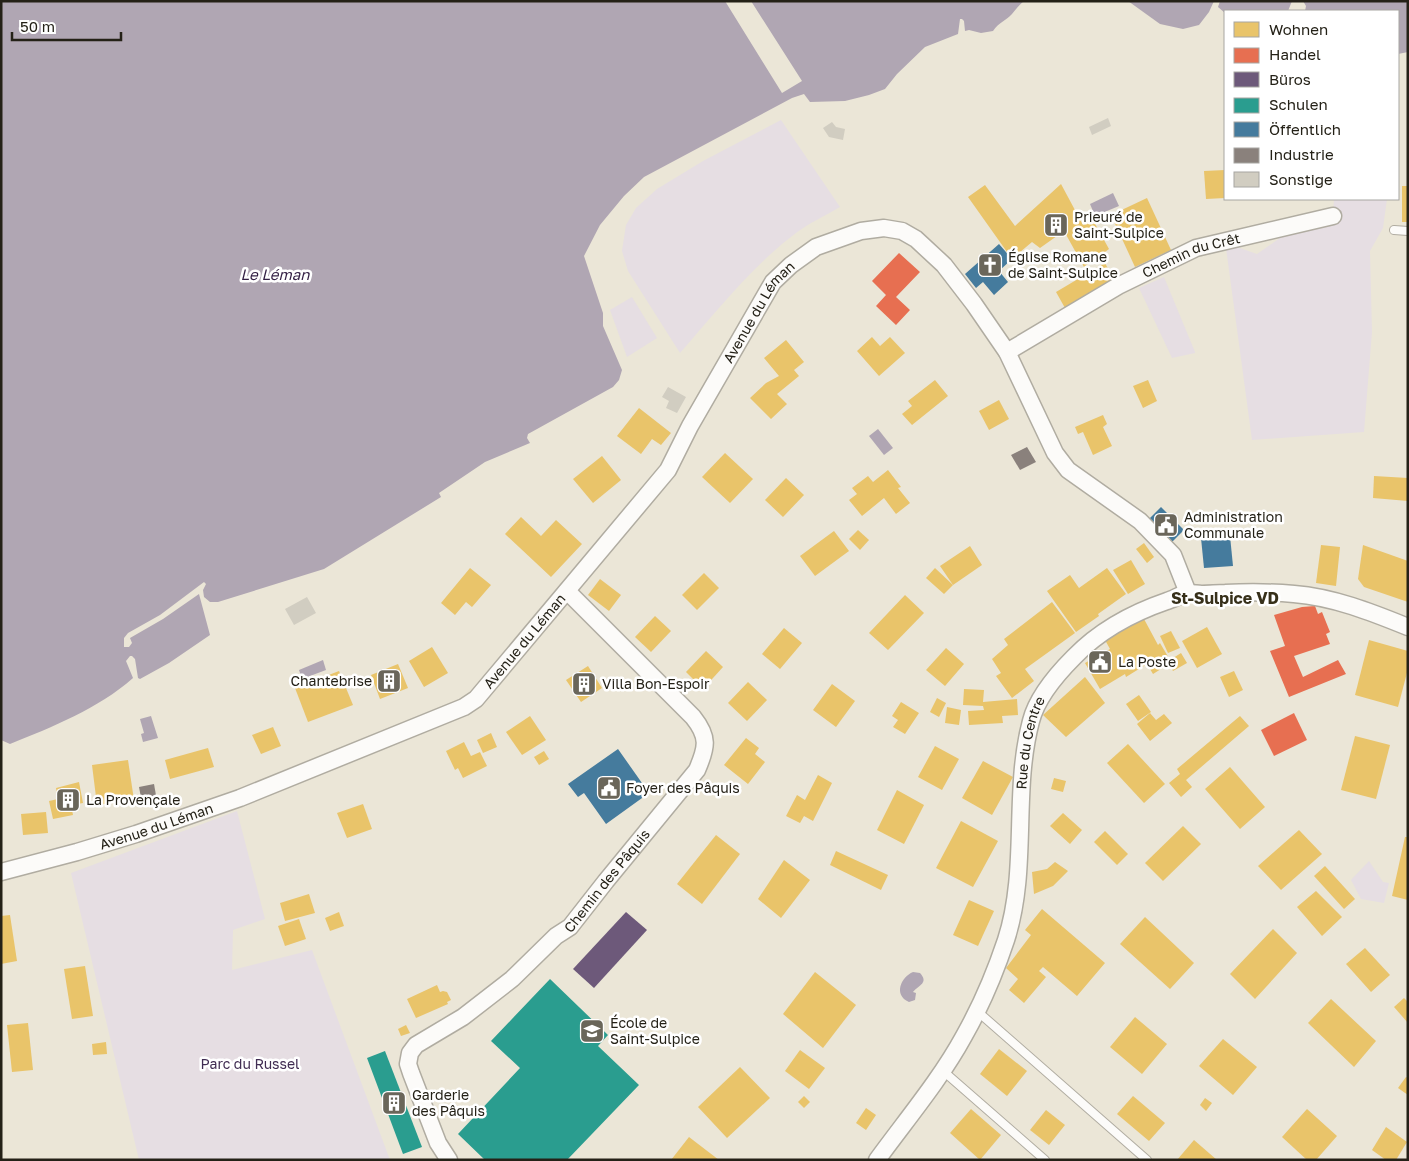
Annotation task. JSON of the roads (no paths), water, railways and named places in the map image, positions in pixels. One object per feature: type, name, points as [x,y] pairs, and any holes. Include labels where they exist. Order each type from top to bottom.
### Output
[{"type":"street","name":"Chemin du Crêt","points":[[1007,352],[1118,286],[1196,248],[1333,216]]},
{"type":"street","name":"Avenue du Léman","points":[[1,872],[64,856],[136,834],[240,798],[464,707],[476,699],[668,470],[690,426],[773,282],[791,265],[816,247],[862,231],[884,228],[902,231],[916,240],[944,265],[1007,352]]},
{"type":"street","points":[[1007,352],[1055,453],[1068,470],[1140,520],[1173,555],[1188,593]]},
{"type":"street","name":"Chemin des Pâquis","points":[[449,1160],[438,1143],[411,1073],[408,1064],[410,1053],[416,1045],[464,1017],[512,979],[556,936],[570,927],[697,770],[702,759],[705,744],[703,729],[567,591]]},
{"type":"street","name":"Rue du Centre","points":[[877,1160],[964,1037],[999,961],[1014,906],[1019,870],[1024,771],[1030,724],[1034,712],[1057,676],[1086,645],[1128,616],[1188,593],[1203,595],[1242,592],[1286,593],[1316,597],[1375,613],[1408,627]]},
{"type":"lane","points":[[1394,230],[1408,231]]},
{"type":"lane","points":[[978,1010],[1147,1160]]},
{"type":"lane","points":[[942,1070],[1045,1160]]},
{"type":"water","name":"Le Léman","points":[[1,1],[725,1],[782,93],[802,81],[751,1],[1024,1],[993,31],[981,33],[965,31],[964,21],[960,19],[958,34],[925,47],[897,74],[885,89],[845,101],[810,102],[804,94],[792,98],[644,177],[624,196],[600,225],[584,256],[603,313],[603,326],[622,370],[619,380],[613,387],[528,434],[527,438],[530,443],[485,462],[439,493],[441,497],[324,569],[218,602],[210,602],[204,597],[203,590],[206,584],[204,582],[160,615],[128,633],[124,638],[124,647],[129,647],[132,643],[130,638],[163,619],[199,594],[210,635],[169,663],[140,679],[138,678],[135,659],[130,656],[126,661],[133,678],[119,689],[90,708],[10,744],[1,740]]},
{"type":"water","points":[[1128,1],[1214,1],[1209,12],[1199,25],[1183,29],[1160,24]]},
{"type":"water","points":[[1220,1],[1292,1],[1288,10],[1224,10],[1224,12],[1218,7]]},
{"type":"water","points":[[1303,1],[1408,1],[1408,52],[1399,54],[1399,10],[1305,10],[1306,6]]},
{"type":"water","points":[[1113,193],[1119,206],[1095,216],[1090,204]]},
{"type":"water","points":[[878,429],[893,448],[884,455],[869,436]]},
{"type":"water","points":[[323,660],[326,670],[302,679],[299,670]]},
{"type":"water","points":[[151,716],[158,738],[143,742],[141,734],[144,733],[140,719]]},
{"type":"water","points":[[913,972],[920,973],[924,979],[913,992],[916,993],[915,1000],[909,1002],[901,995],[900,986],[905,978]]},
{"type":"place","name":"Prieuré de Saint-Sulpice","points":[[1056,225]]},
{"type":"place","name":"Église Romane de Saint-Sulpice","points":[[990,265]]},
{"type":"place","name":"Administration Communale","points":[[1166,525]]},
{"type":"place","name":"La Poste","points":[[1100,662]]},
{"type":"place","name":"Chantebrise","points":[[389,681]]},
{"type":"place","name":"Villa Bon-Espoir","points":[[584,684]]},
{"type":"place","name":"Foyer des Pâquis","points":[[609,788]]},
{"type":"place","name":"La Provençale","points":[[68,800]]},
{"type":"place","name":"École de Saint-Sulpice","points":[[592,1031]]},
{"type":"place","name":"Garderie des Pâquis","points":[[394,1103]]},
{"type":"district","name":"St-Sulpice VD","points":[[1225,598]]},
{"type":"park label","name":"Parc du Russel","points":[[250,1064]]}]
